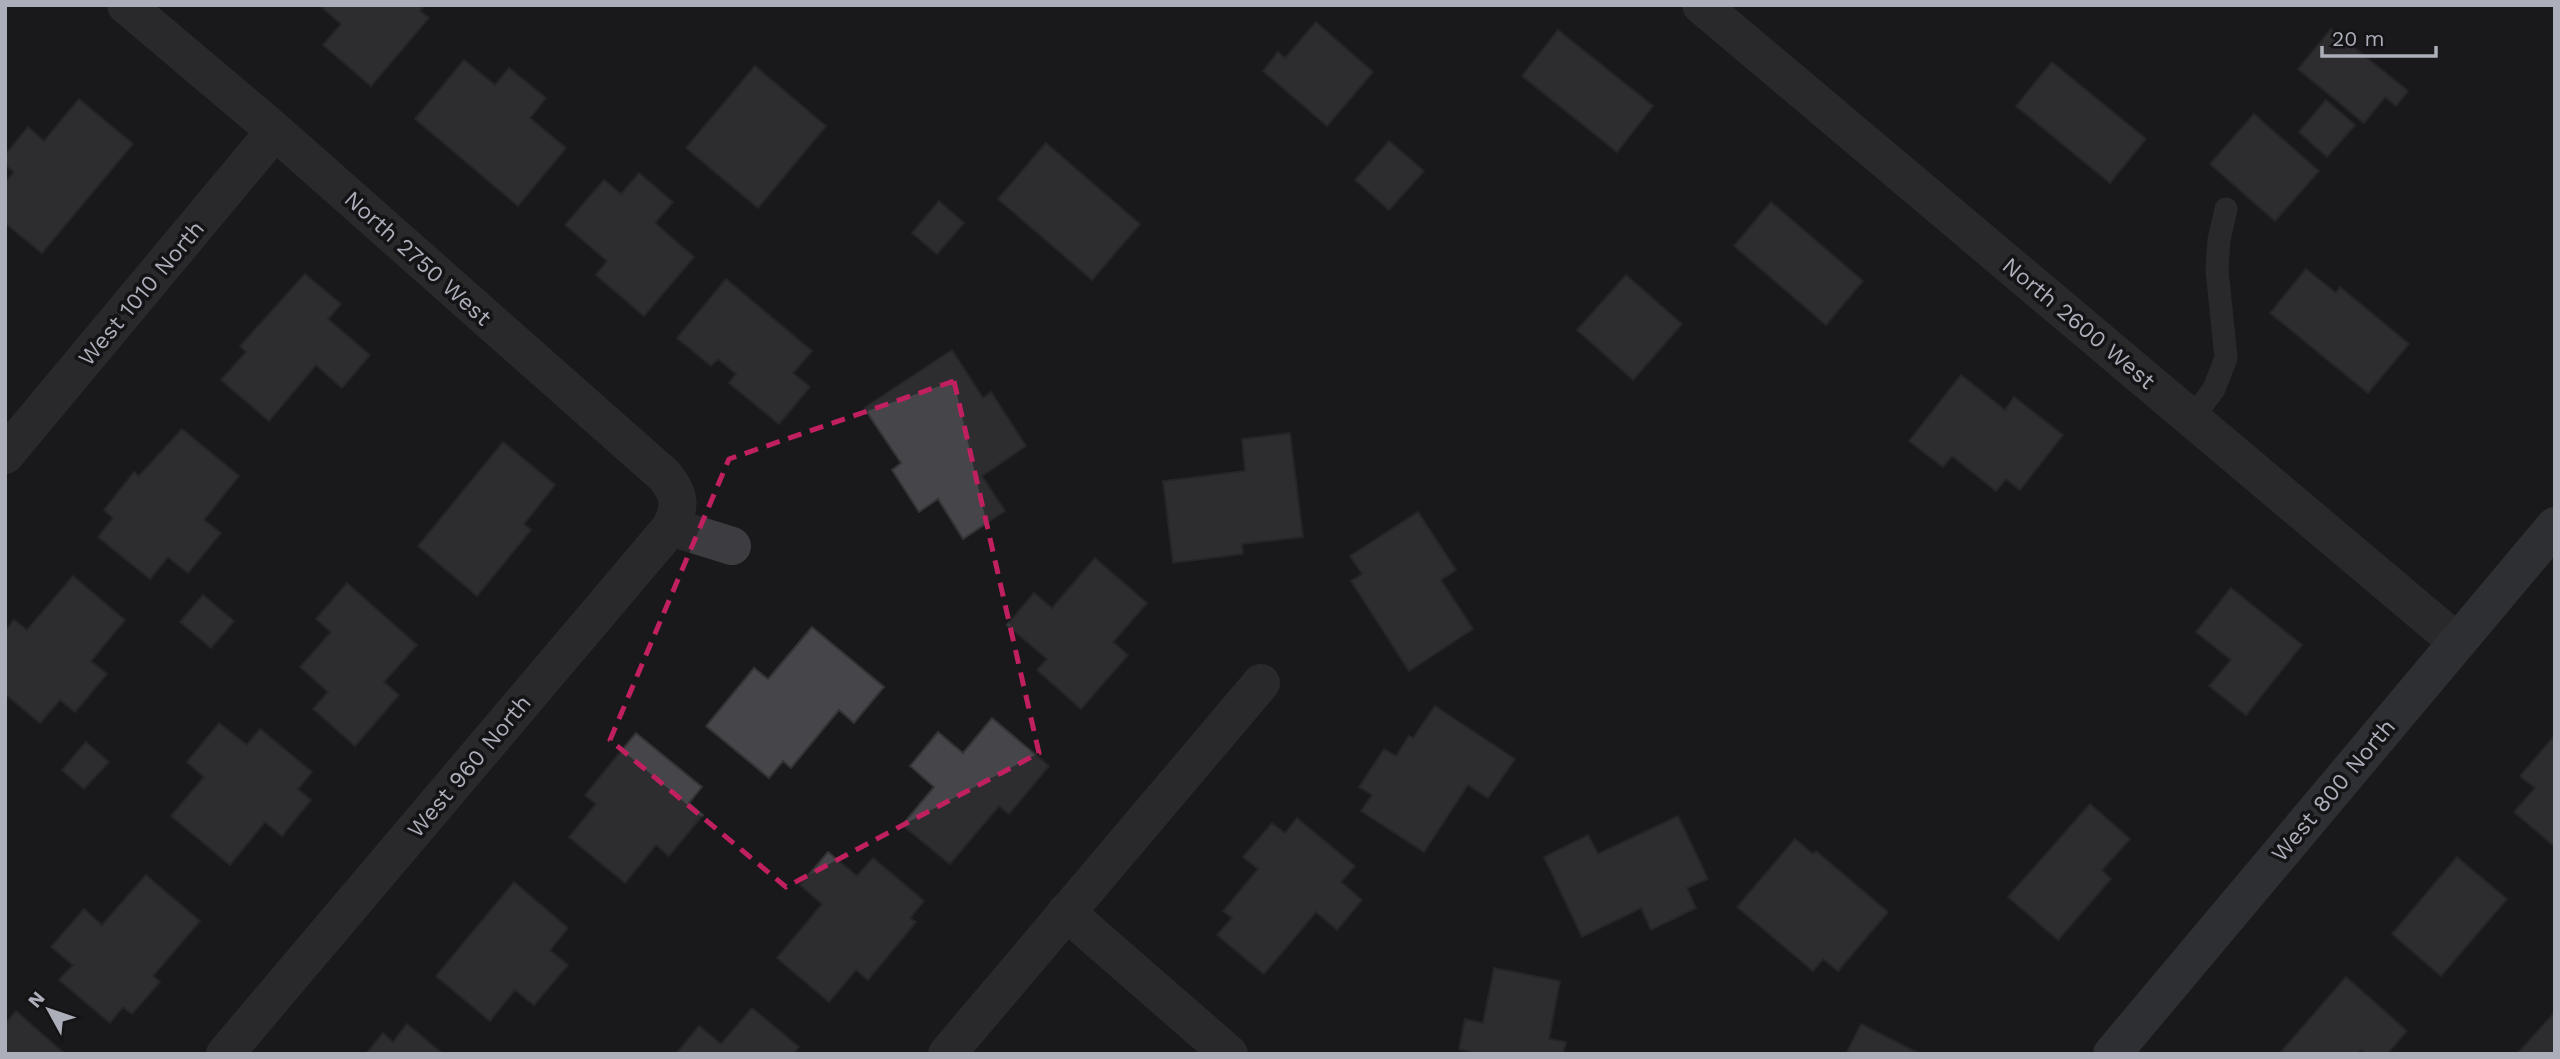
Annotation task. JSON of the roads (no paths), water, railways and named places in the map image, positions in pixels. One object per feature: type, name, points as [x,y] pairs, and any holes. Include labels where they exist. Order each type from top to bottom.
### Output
[{"type":"street","name":"North 2750 West","points":[[126,5],[275,131],[665,476],[678,494],[678,510],[671,527]]},
{"type":"street","name":"North 2600 West","points":[[1701,5],[2458,642]]},
{"type":"street","name":"West 1010 North","points":[[5,455],[275,131]]},
{"type":"street","name":"West 800 North","points":[[2112,1054],[2555,526]]},
{"type":"street","points":[[671,527],[732,546]]},
{"type":"street","name":"West 960 North","points":[[225,1054],[671,527]]},
{"type":"street","points":[[947,1054],[1261,683]]},
{"type":"street","points":[[1066,912],[1229,1054]]},
{"type":"lane","points":[[2192,418],[2214,389],[2225,358],[2217,270],[2218,240],[2226,209]]}]
